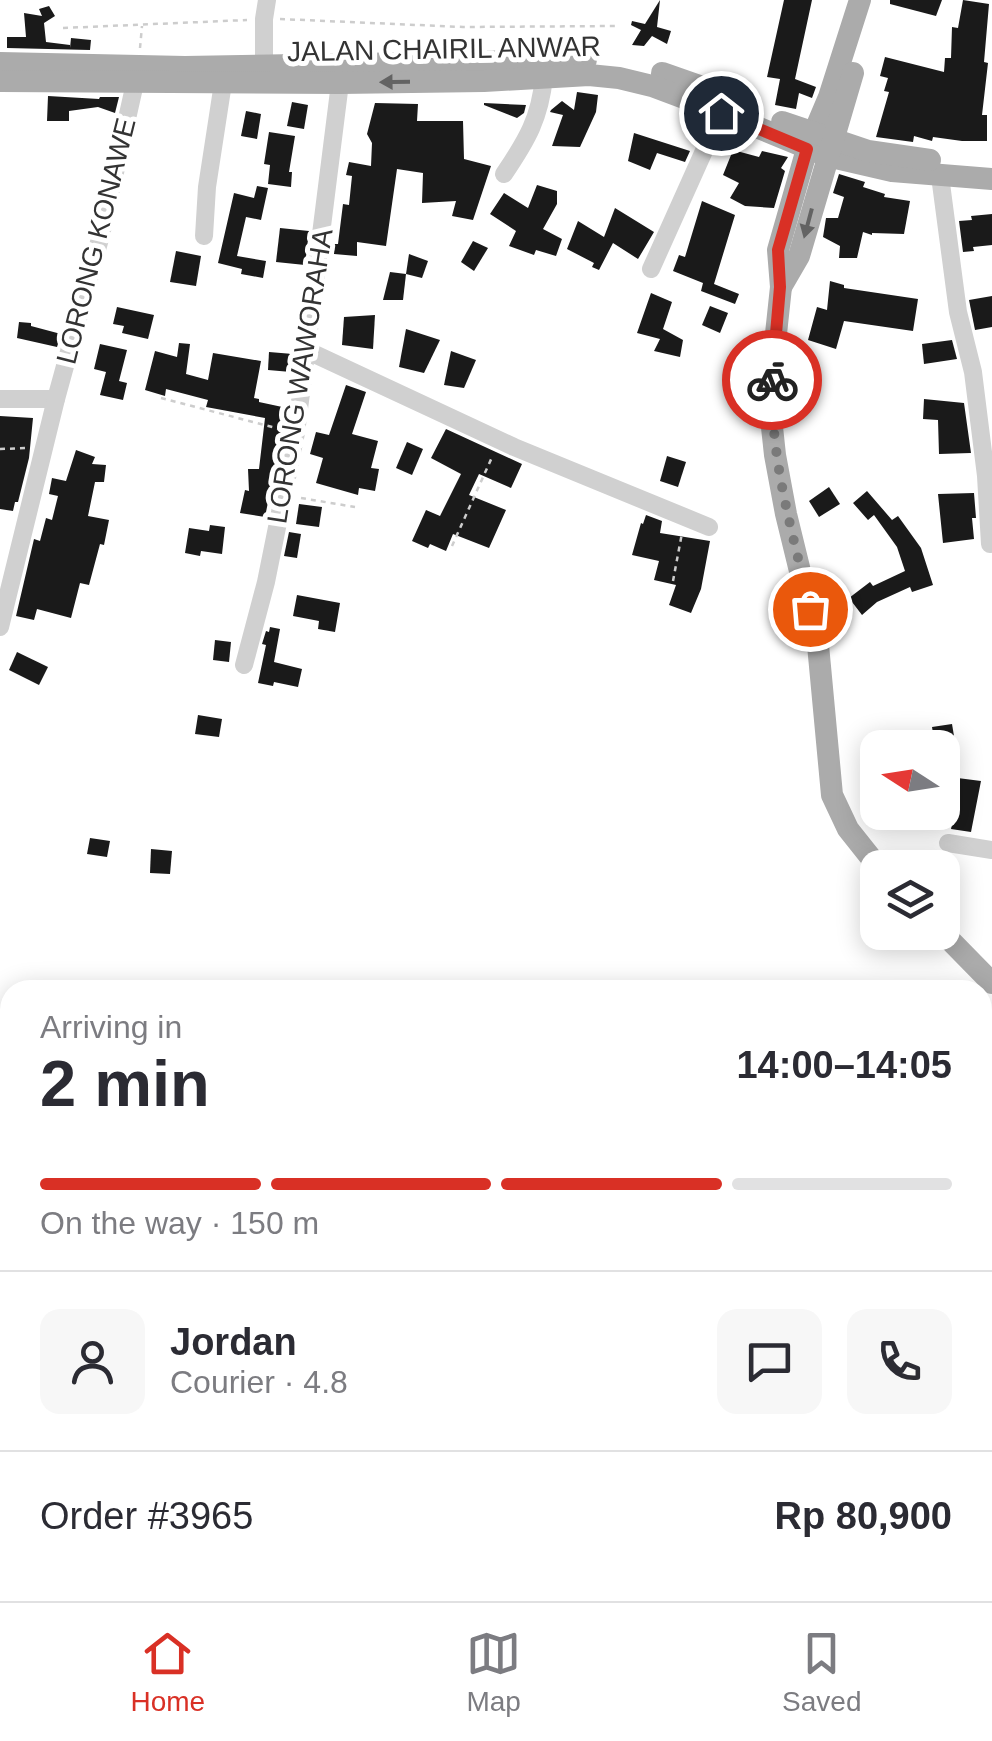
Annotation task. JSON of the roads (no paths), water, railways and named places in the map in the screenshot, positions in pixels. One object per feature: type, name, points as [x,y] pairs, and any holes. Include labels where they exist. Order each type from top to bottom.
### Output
[{"type":"main road","points":[[860,0],[828,98],[799,256],[780,287],[772,418],[790,533],[818,645],[832,794],[848,829],[865,850]]},
{"type":"main road","points":[[820,145],[875,0]]},
{"type":"main road","name":"JALAN CHAIRIL ANWAR","points":[[0,80],[585,60],[621,63],[702,88],[876,168],[992,179]]},
{"type":"main road","name":"JALAN CHAIRIL ANWAR","points":[[0,63],[223,83],[264,73],[340,83],[590,75],[635,81],[820,145],[940,162],[992,164]]},
{"type":"main road","points":[[959,950],[988,980]]},
{"type":"street","points":[[264,73],[266,9]]},
{"type":"street","name":"LORONG KONAWE","points":[[0,627],[101,235],[136,74]]},
{"type":"street","points":[[504,174],[533,129],[542,104],[544,76]]},
{"type":"street","points":[[204,236],[209,168],[223,83]]},
{"type":"street","name":"LORONG WAWORAHA","points":[[244,666],[296,433],[340,83]]},
{"type":"street","points":[[651,269],[721,113]]},
{"type":"street","points":[[940,176],[958,312],[973,372],[989,477],[990,544]]},
{"type":"street","points":[[308,351],[500,440],[709,527]]},
{"type":"street","name":"LORONG KONAWE","points":[[0,398],[56,399]]},
{"type":"street","points":[[948,842],[992,850]]}]
